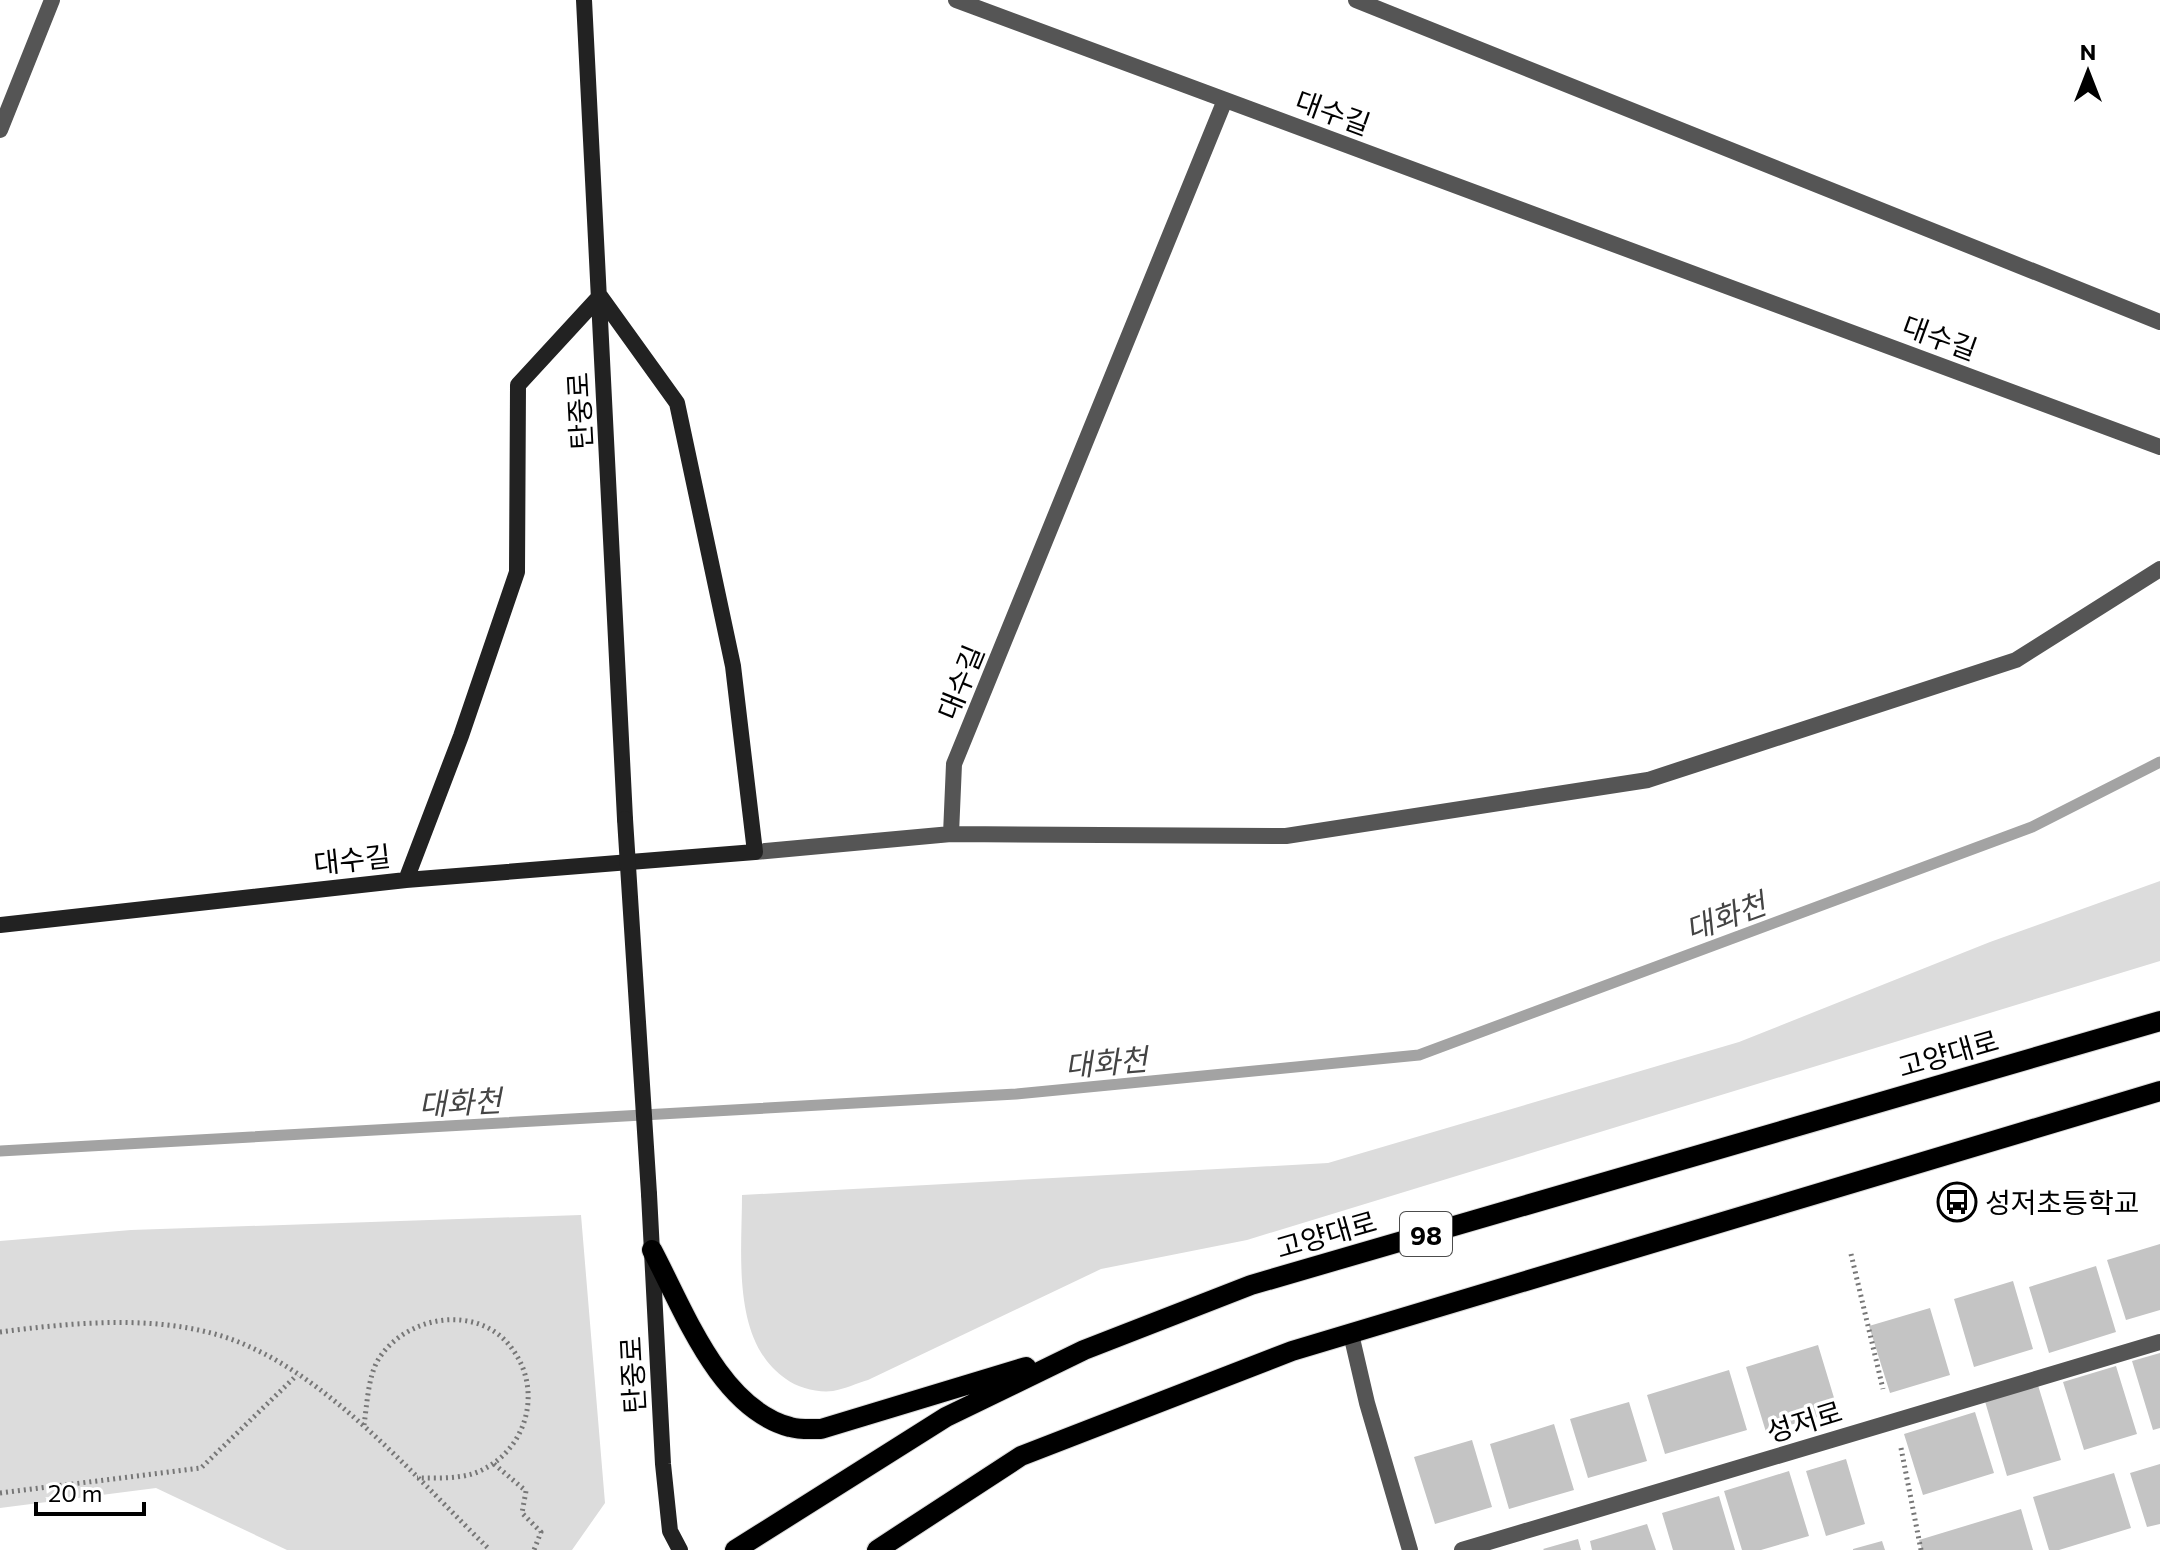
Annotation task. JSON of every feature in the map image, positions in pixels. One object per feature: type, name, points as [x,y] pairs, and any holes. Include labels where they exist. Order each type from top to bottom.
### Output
[{"type":"main road","name":"탄중로","points":[[584,0],[625,819],[663,1464],[670,1531],[680,1550]]},
{"type":"main road","points":[[406,880],[461,736],[517,572],[518,385],[600,296],[677,403],[733,666],[755,852]]},
{"type":"main road","name":"대수길","points":[[0,925],[406,880],[755,852]]},
{"type":"main road","name":"고양대로","points":[[735,1550],[946,1417],[1084,1350],[1251,1285],[2160,1021]]},
{"type":"main road","points":[[877,1550],[1021,1456],[1292,1351],[2160,1091]]},
{"type":"main road","points":[[652,1250],[709,1358],[736,1393],[763,1416],[793,1428],[821,1429],[1084,1350]]},
{"type":"street","points":[[0,130],[52,0]]},
{"type":"street","points":[[956,0],[1225,100]]},
{"type":"street","points":[[1356,0],[2160,322]]},
{"type":"street","name":"대수길","points":[[951,834],[954,764],[1225,100],[2160,447]]},
{"type":"street","name":"대수길","points":[[755,852],[951,834],[1286,836],[1648,780],[2016,660],[2160,569]]},
{"type":"street","points":[[1351,1334],[1367,1403],[1410,1550]]},
{"type":"street","name":"성저로","points":[[1462,1550],[2160,1342]]},
{"type":"path","points":[[1851,1254],[1883,1389]]},
{"type":"path","points":[[364,1425],[376,1362],[393,1339],[439,1320],[469,1320],[492,1331],[512,1347],[526,1372],[529,1399],[525,1423],[514,1446],[494,1464],[471,1474],[416,1478]]},
{"type":"path","points":[[0,1332],[67,1323],[144,1323],[190,1330],[248,1346],[297,1375],[364,1425],[490,1550]]},
{"type":"path","points":[[0,1493],[201,1468],[297,1375]]},
{"type":"path","points":[[1901,1448],[1921,1550]]},
{"type":"path","points":[[494,1464],[526,1491],[522,1513],[541,1532],[534,1550]]},
{"type":"shaded area","points":[[2160,881],[2160,961],[1247,1240],[1101,1269],[868,1380],[842,1389],[815,1390],[786,1379],[768,1363],[756,1343],[748,1320],[741,1269],[742,1195],[1328,1163],[1739,1042],[1990,942]]},
{"type":"shaded area","points":[[581,1215],[605,1503],[572,1550],[287,1550],[156,1488],[0,1508],[0,1241],[131,1230]]},
{"type":"building","points":[[2160,1244],[2160,1310],[2126,1320],[2107,1260]]},
{"type":"building","points":[[2096,1266],[2116,1332],[2049,1353],[2029,1287]]},
{"type":"building","points":[[2013,1281],[2033,1349],[1974,1367],[1954,1299]]},
{"type":"building","points":[[1930,1308],[1950,1375],[1890,1393],[1869,1326]]},
{"type":"building","points":[[1818,1345],[1838,1411],[1766,1432],[1746,1367]]},
{"type":"building","points":[[2160,1353],[2160,1428],[2153,1430],[2132,1361]]},
{"type":"building","points":[[2116,1366],[2137,1434],[2084,1450],[2063,1382]]},
{"type":"building","points":[[1729,1370],[1747,1430],[1665,1454],[1647,1395]]},
{"type":"building","points":[[2037,1382],[2061,1460],[2007,1476],[1984,1398]]},
{"type":"building","points":[[1629,1402],[1647,1461],[1588,1478],[1570,1419]]},
{"type":"building","points":[[1975,1412],[1994,1473],[1923,1495],[1904,1434]]},
{"type":"building","points":[[1554,1424],[1574,1490],[1509,1509],[1490,1444]]},
{"type":"building","points":[[1472,1440],[1492,1507],[1435,1524],[1414,1457]]},
{"type":"building","points":[[1846,1459],[1865,1524],[1826,1536],[1806,1471]]},
{"type":"building","points":[[2160,1464],[2160,1524],[2147,1527],[2130,1473]]},
{"type":"building","points":[[1789,1471],[1809,1536],[1761,1550],[1742,1550],[1724,1491]]},
{"type":"building","points":[[2114,1473],[2131,1528],[2059,1550],[2049,1550],[2033,1497]]},
{"type":"building","points":[[1719,1496],[1735,1550],[1673,1550],[1662,1513]]},
{"type":"building","points":[[2021,1509],[2033,1550],[1922,1550],[1919,1540]]},
{"type":"building","points":[[1647,1524],[1656,1550],[1592,1550],[1590,1541]]},
{"type":"building","points":[[1578,1539],[1581,1550],[1543,1549]]},
{"type":"building","points":[[1882,1541],[1885,1550],[1853,1550],[1853,1549]]},
{"type":"waterway","name":"대화천","points":[[0,1151],[1016,1094],[1419,1055],[2032,827],[2160,762]]},
{"type":"place","name":"성저초등학교","points":[[1957,1202]]}]
